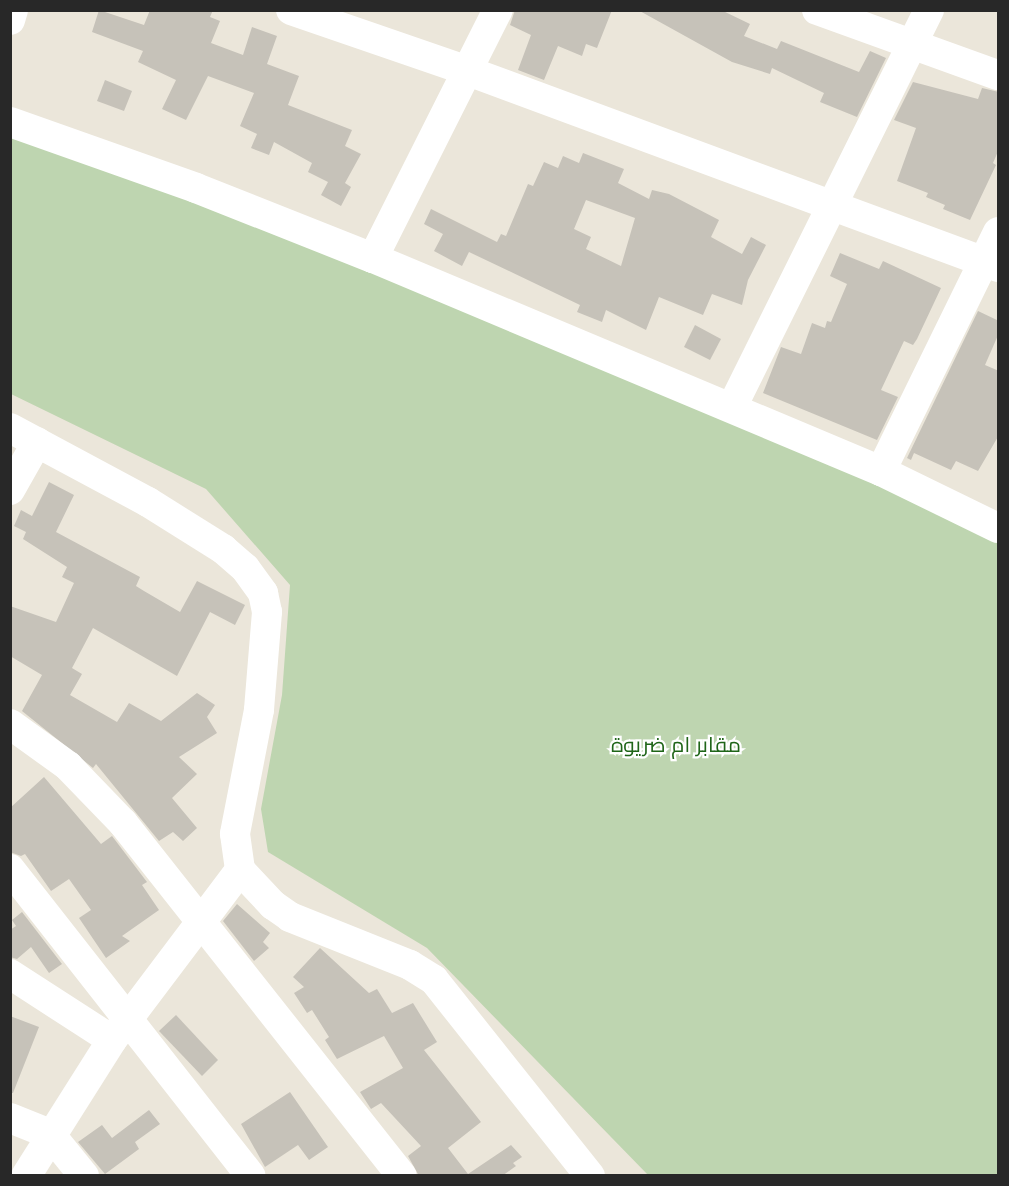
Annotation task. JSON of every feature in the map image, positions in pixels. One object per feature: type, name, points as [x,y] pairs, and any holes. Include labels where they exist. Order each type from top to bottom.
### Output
[{"type":"street","points":[[10,20],[13,10]]},
{"type":"street","points":[[291,10],[468,70],[991,264]]},
{"type":"street","points":[[373,258],[498,10]]},
{"type":"street","points":[[817,10],[999,75]]},
{"type":"street","points":[[732,407],[929,10]]},
{"type":"street","points":[[10,122],[196,188],[373,258],[881,471],[999,528]]},
{"type":"street","points":[[881,471],[991,264],[999,231]]},
{"type":"street","points":[[10,428],[148,502],[223,549],[245,568],[262,593],[267,612],[263,683],[235,834],[240,870],[273,905],[290,917],[410,965],[434,980],[590,1176]]},
{"type":"street","points":[[10,490],[37,442]]},
{"type":"street","points":[[10,724],[27,733],[83,782],[123,823],[402,1176]]},
{"type":"street","points":[[10,870],[120,1030],[251,1176]]},
{"type":"street","points":[[26,1176],[50,1134],[120,1030],[240,870]]},
{"type":"street","points":[[10,974],[120,1030]]},
{"type":"street","points":[[10,1118],[50,1134],[84,1176]]},
{"type":"green space","name":"مقابر ام ضريوة","points":[[10,134],[289,233],[998,536],[998,1175],[648,1175],[427,948],[268,852],[261,809],[282,695],[290,585],[206,489],[11,394]]},
{"type":"building","points":[[99,10],[144,25],[150,10],[213,10],[210,17],[220,21],[211,43],[243,55],[252,27],[277,36],[267,64],[299,76],[288,105],[352,130],[345,146],[361,154],[345,183],[351,187],[341,206],[321,195],[328,182],[308,172],[312,163],[274,142],[269,155],[251,148],[257,134],[240,126],[254,93],[208,76],[186,120],[162,109],[176,80],[138,62],[143,51],[92,32]]},
{"type":"building","points":[[515,10],[612,10],[597,48],[586,44],[582,56],[558,46],[544,80],[518,70],[531,35],[510,25]]},
{"type":"building","points":[[638,10],[721,10],[750,24],[744,36],[777,49],[781,41],[859,72],[870,51],[886,58],[857,117],[820,102],[824,93],[772,68],[770,74],[732,62]]},
{"type":"building","points":[[105,80],[132,91],[124,111],[97,101]]},
{"type":"building","points":[[913,82],[978,99],[982,88],[999,92],[999,149],[993,163],[996,165],[970,220],[943,209],[945,205],[926,197],[928,193],[897,181],[916,128],[894,120]]},
{"type":"building","points":[[583,153],[624,169],[618,183],[649,199],[652,190],[669,194],[719,220],[711,237],[742,254],[751,237],[766,245],[748,280],[742,305],[712,294],[703,315],[659,297],[646,330],[606,310],[602,322],[577,312],[580,305],[469,252],[462,266],[434,251],[443,234],[424,224],[431,209],[497,242],[501,234],[506,236],[528,184],[533,186],[544,162],[558,168],[563,156],[579,163]],"holes":[[[586,200],[635,218],[621,266],[586,249],[591,237],[574,229]]]},
{"type":"building","points":[[840,253],[879,269],[883,261],[941,288],[917,339],[913,345],[904,341],[881,390],[898,397],[877,440],[763,393],[781,347],[801,354],[812,323],[825,328],[827,321],[831,322],[847,284],[830,276]]},
{"type":"building","points":[[978,311],[999,321],[999,333],[985,365],[999,371],[999,435],[978,471],[956,461],[951,470],[914,453],[911,460],[907,458]]},
{"type":"building","points":[[695,325],[721,339],[710,360],[684,347]]},
{"type":"building","points":[[49,482],[74,495],[56,532],[140,577],[136,586],[180,612],[197,581],[245,605],[235,625],[210,612],[177,676],[93,628],[72,668],[82,674],[70,695],[117,722],[129,703],[161,721],[197,693],[215,705],[207,717],[217,733],[179,757],[197,774],[172,798],[197,828],[183,841],[173,832],[159,841],[96,764],[93,768],[22,711],[42,675],[10,656],[10,606],[56,622],[74,583],[62,577],[67,567],[23,539],[26,532],[14,526],[21,510],[32,516]]},
{"type":"building","points":[[44,777],[101,844],[112,836],[147,882],[142,885],[159,910],[122,936],[130,941],[106,958],[79,918],[91,910],[69,879],[51,891],[25,854],[21,856],[10,852],[10,808]]},
{"type":"building","points":[[237,904],[270,933],[263,942],[269,948],[254,961],[223,921]]},
{"type":"building","points":[[22,912],[62,964],[49,973],[31,947],[17,959],[10,957],[10,930],[16,926],[12,920]]},
{"type":"building","points":[[320,948],[369,993],[377,989],[392,1013],[413,1003],[437,1042],[424,1050],[481,1122],[448,1148],[468,1174],[511,1145],[522,1157],[513,1163],[516,1166],[502,1176],[419,1176],[408,1156],[421,1146],[381,1103],[371,1109],[360,1092],[403,1068],[384,1036],[337,1059],[325,1040],[329,1037],[312,1010],[307,1013],[294,993],[304,987],[293,977]]},
{"type":"building","points":[[176,1015],[218,1060],[202,1076],[159,1031]]},
{"type":"building","points":[[10,1016],[39,1027],[13,1093],[10,1093]]},
{"type":"building","points":[[290,1092],[328,1147],[309,1160],[298,1145],[265,1167],[241,1124]]},
{"type":"building","points":[[149,1110],[160,1124],[135,1142],[139,1149],[105,1174],[78,1142],[102,1125],[112,1138]]}]
